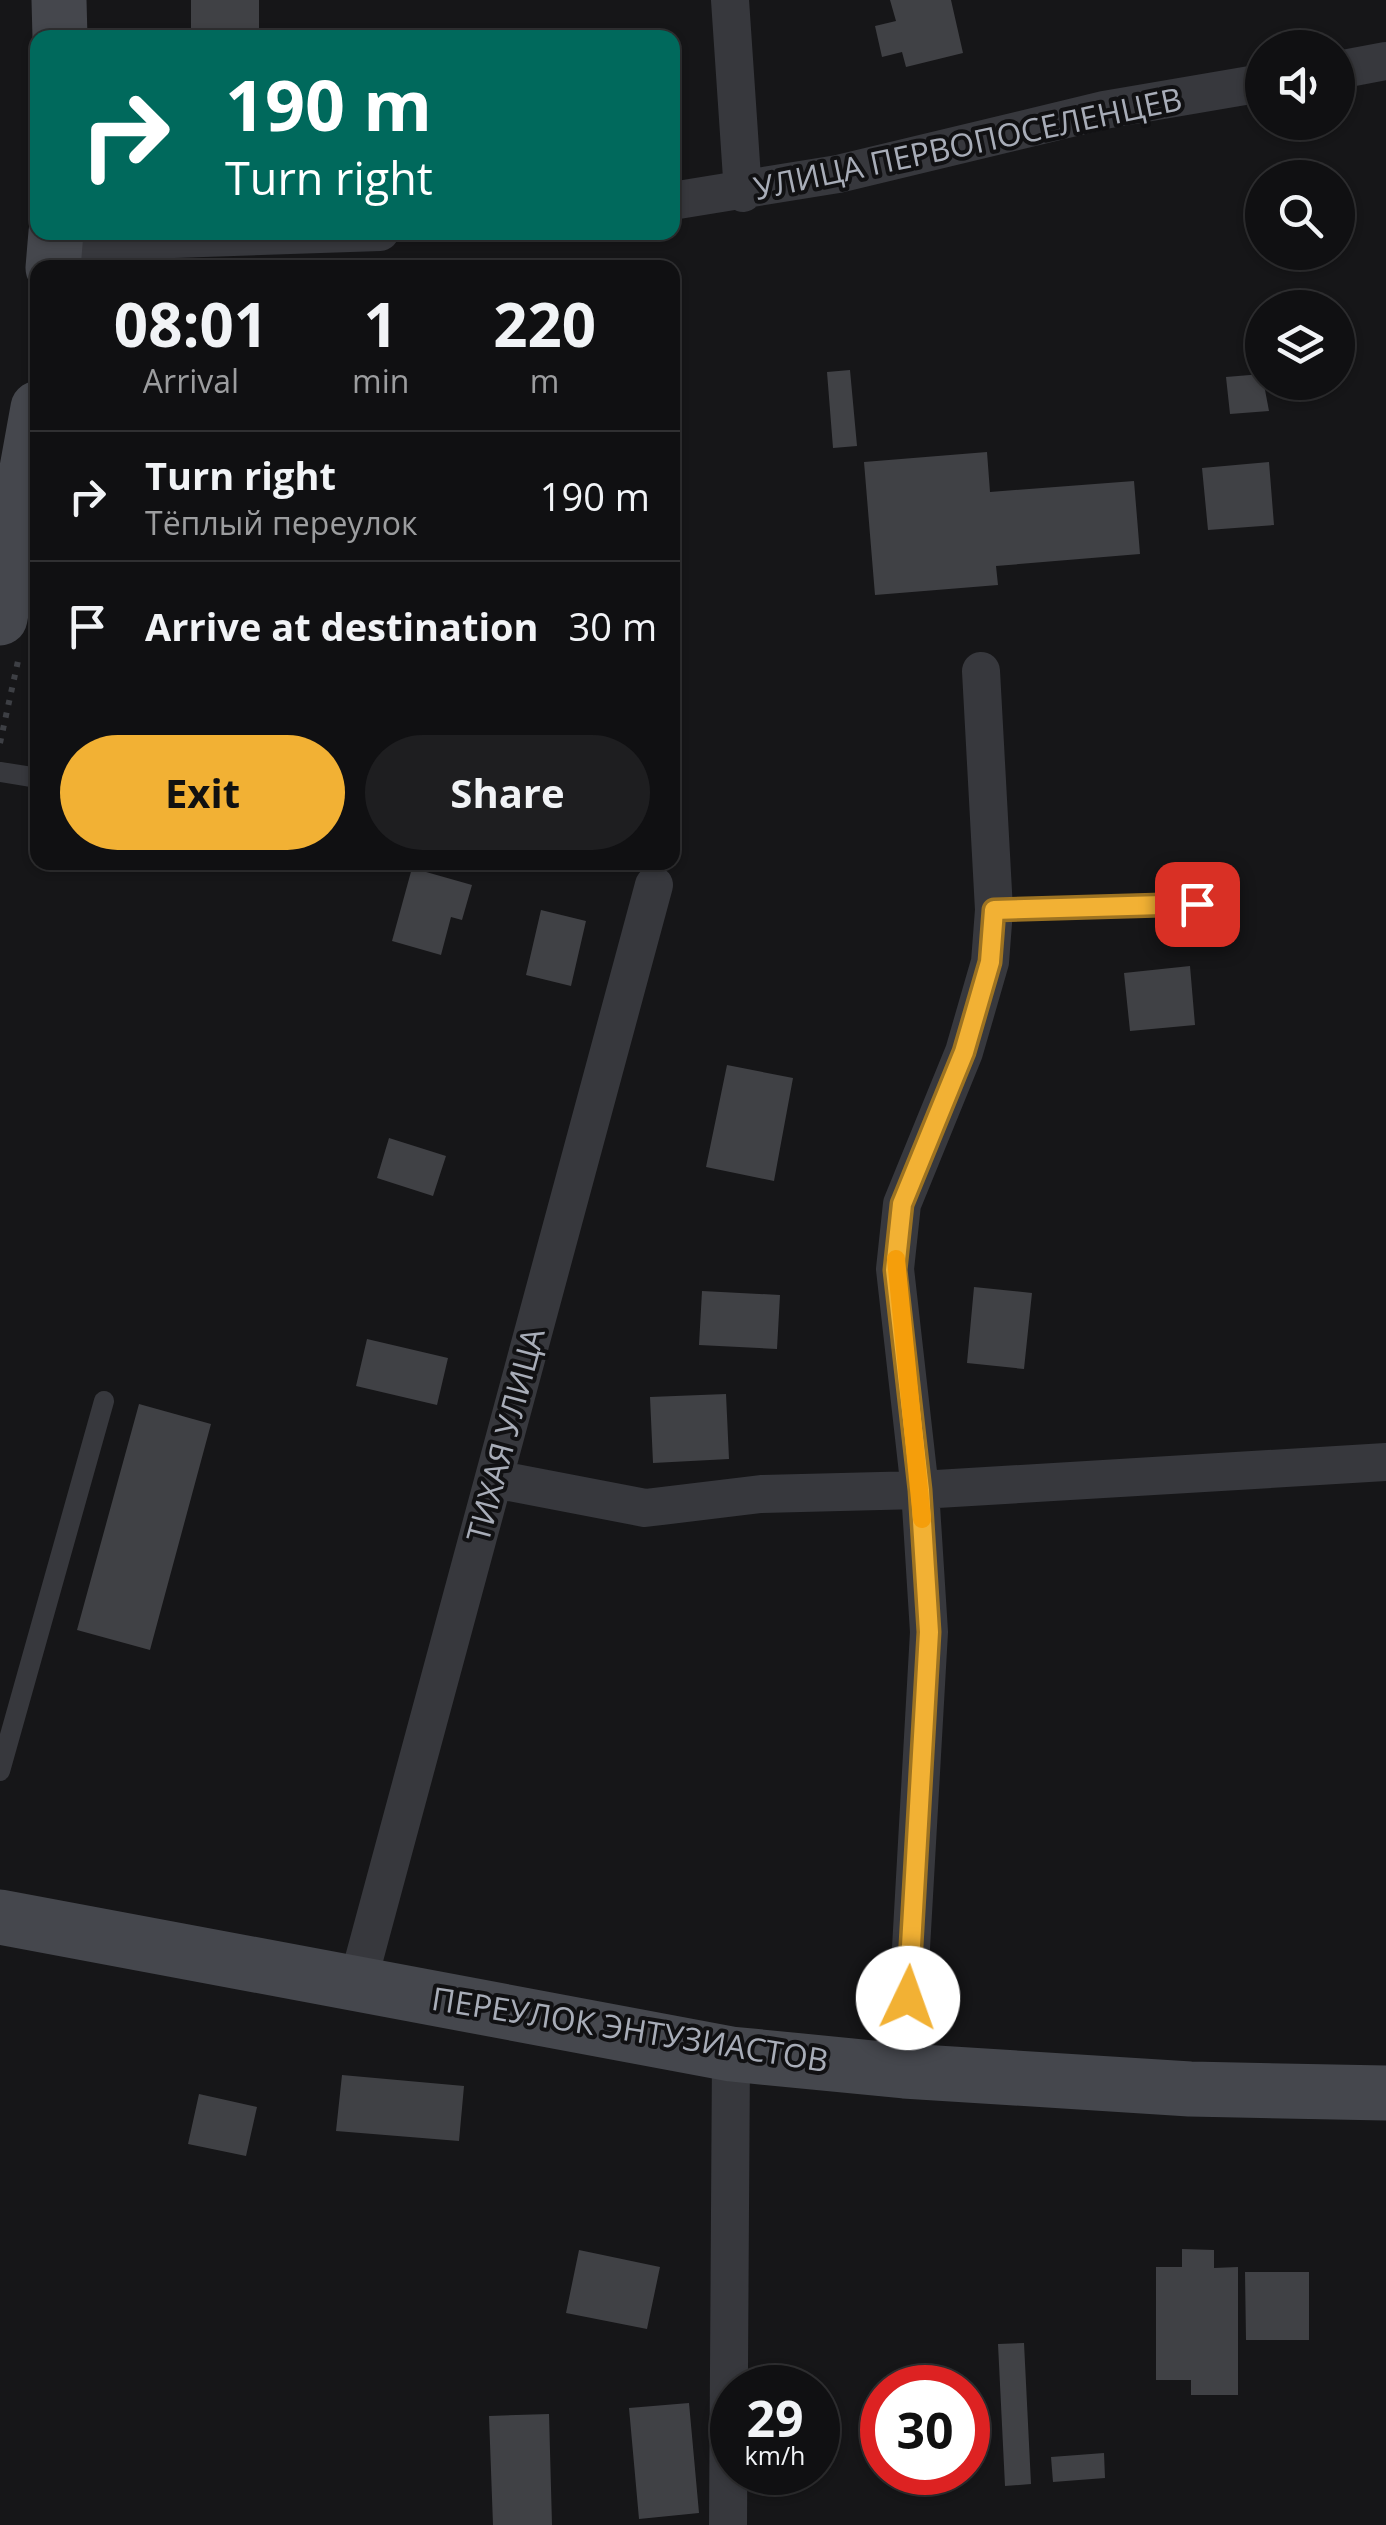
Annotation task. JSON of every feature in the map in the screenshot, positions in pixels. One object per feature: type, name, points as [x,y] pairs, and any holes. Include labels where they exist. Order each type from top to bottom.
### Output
[{"type":"main road","points":[[59,0],[60,30]]},
{"type":"main road","points":[[0,618],[30,452]]},
{"type":"main road","name":"ПЕРЕУЛОК ЭНТУЗИАСТОВ","points":[[0,1916],[731,2054],[904,2072],[1190,2088],[1386,2093]]},
{"type":"street","points":[[730,0],[743,193]]},
{"type":"street","points":[[1355,67],[1386,62]]},
{"type":"street","name":"УЛИЦА ПЕРВОПОСЕЛЕНЦЕВ","points":[[680,200],[743,193],[1104,110],[1245,86]]},
{"type":"street","points":[[55,248],[218,240]]},
{"type":"street","points":[[904,2072],[929,1632],[920,1490],[895,1270],[902,1204],[964,1052],[990,962],[994,910],[980,671]]},
{"type":"street","name":"ТИХАЯ УЛИЦА","points":[[358,1985],[654,884]]},
{"type":"street","points":[[494,1479],[645,1508],[761,1494],[920,1490],[1386,1462]]},
{"type":"street","points":[[728,2525],[731,2054]]},
{"type":"lane","points":[[0,772],[30,777]]},
{"type":"lane","points":[[994,910],[1197,904]]},
{"type":"lane","points":[[0,1771],[104,1401]]},
{"type":"building","points":[[191,0],[259,0],[259,30],[191,30]]},
{"type":"building","points":[[890,0],[951,0],[963,53],[906,67],[902,52],[882,57],[875,26],[896,21]]},
{"type":"building","points":[[850,370],[857,446],[833,448],[827,372]]},
{"type":"building","points":[[1245,375],[1245,400],[1267,400],[1269,411],[1230,414],[1226,377]]},
{"type":"building","points":[[987,452],[990,492],[1134,481],[1140,554],[996,566],[998,585],[875,595],[864,462]]},
{"type":"building","points":[[1269,462],[1274,525],[1208,530],[1202,468]]},
{"type":"building","points":[[411,870],[472,885],[462,920],[451,917],[441,955],[392,941]]},
{"type":"building","points":[[541,910],[586,921],[571,986],[526,975]]},
{"type":"building","points":[[1190,966],[1195,1025],[1130,1031],[1124,973]]},
{"type":"building","points":[[727,1065],[793,1078],[774,1181],[706,1167]]},
{"type":"building","points":[[389,1138],[446,1156],[433,1196],[377,1178]]},
{"type":"building","points":[[974,1287],[1032,1293],[1024,1369],[967,1363]]},
{"type":"building","points":[[702,1291],[780,1295],[777,1349],[699,1345]]},
{"type":"building","points":[[367,1339],[448,1358],[437,1405],[356,1386]]},
{"type":"building","points":[[726,1394],[729,1459],[653,1463],[650,1397]]},
{"type":"building","points":[[139,1404],[211,1424],[150,1650],[77,1630]]},
{"type":"building","points":[[342,2075],[464,2086],[459,2141],[336,2131]]},
{"type":"building","points":[[199,2094],[257,2107],[246,2156],[188,2144]]},
{"type":"building","points":[[1182,2249],[1214,2250],[1214,2268],[1238,2267],[1238,2395],[1191,2395],[1191,2380],[1156,2380],[1156,2267],[1182,2267]]},
{"type":"building","points":[[579,2250],[660,2267],[647,2329],[566,2313]]},
{"type":"building","points":[[1245,2272],[1309,2272],[1309,2340],[1246,2340]]},
{"type":"building","points":[[1024,2343],[1031,2484],[1005,2486],[998,2344]]},
{"type":"building","points":[[689,2403],[699,2513],[639,2519],[629,2408]]},
{"type":"building","points":[[549,2414],[552,2525],[493,2525],[489,2416]]},
{"type":"building","points":[[1104,2453],[1105,2478],[1053,2482],[1051,2457]]},
{"type":"slow traffic","points":[[896,1259],[922,1519]]},
{"type":"route","points":[[908,1998],[929,1632],[920,1490],[895,1270],[902,1204],[964,1052],[990,962],[994,910],[1197,904]]}]
